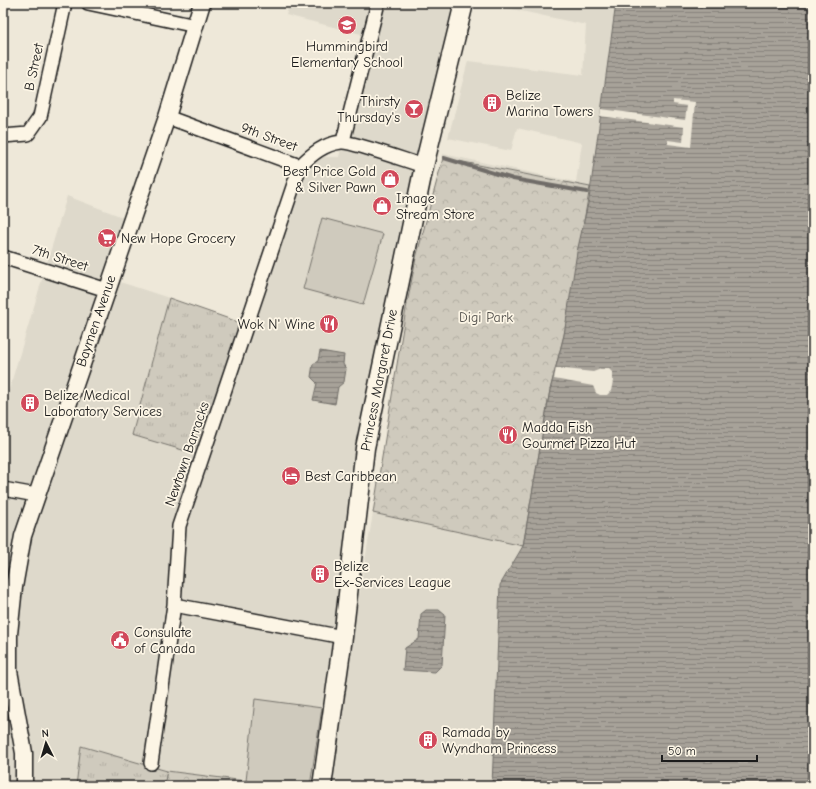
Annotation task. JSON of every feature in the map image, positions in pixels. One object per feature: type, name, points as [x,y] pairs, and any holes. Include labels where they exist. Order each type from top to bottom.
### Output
[{"type":"main road","name":"Princess Margaret Drive","points":[[322,786],[343,637],[365,448],[424,166],[464,3]]},
{"type":"street","name":"B Street","points":[[3,136],[28,134],[40,117],[65,3]]},
{"type":"street","points":[[88,3],[196,26]]},
{"type":"street","name":"Baymen Avenue","points":[[24,786],[24,753],[6,670],[14,587],[23,536],[167,117],[202,3]]},
{"type":"street","points":[[378,3],[343,141],[424,166]]},
{"type":"street","name":"9th Street","points":[[167,117],[300,166],[313,153],[329,145],[343,141]]},
{"type":"street","name":"Newtown Barracks","points":[[151,763],[174,605],[179,526],[300,166]]},
{"type":"street","name":"7th Street","points":[[3,257],[107,290]]},
{"type":"street","points":[[3,489],[36,495]]},
{"type":"street","points":[[174,605],[343,637]]},
{"type":"shaded area","points":[[290,3],[458,3],[406,200],[394,256],[354,499],[322,708],[255,700],[246,781],[167,771],[81,746],[76,786],[3,786],[3,410],[67,196],[141,224],[117,281],[169,298],[132,434],[196,454],[299,157],[339,157],[365,35],[286,15]]},
{"type":"shaded area","points":[[485,3],[616,3],[602,116],[590,187],[443,158],[443,154],[576,182],[582,143],[517,128],[511,151],[448,138],[468,61],[583,75],[586,25]]},
{"type":"shaded area","points":[[616,3],[813,3],[813,786],[492,786],[500,585],[523,546],[550,390],[564,335],[577,252],[589,199]]},
{"type":"shaded area","points":[[320,351],[344,355],[343,364],[346,369],[344,382],[338,387],[335,404],[313,400],[317,383],[311,377],[313,364],[318,361]]},
{"type":"shaded area","name":"Ramada by Wyndham Princess","points":[[373,513],[523,546],[500,585],[492,786],[330,786],[353,631]]},
{"type":"shaded area","points":[[426,610],[439,610],[445,615],[442,665],[435,672],[403,670],[405,648],[419,639],[421,614]]},
{"type":"green space","name":"Digi Park","points":[[443,158],[590,187],[564,335],[550,390],[523,546],[373,513],[406,309],[416,258]]},
{"type":"green space","points":[[322,218],[383,234],[363,305],[303,289]]},
{"type":"green space","points":[[169,298],[241,323],[196,454],[132,435]]},
{"type":"green space","points":[[255,699],[322,708],[310,786],[284,786],[246,781]]},
{"type":"green space","points":[[81,746],[167,771],[164,786],[76,786]]},
{"type":"green space","points":[[167,771],[284,786],[164,786]]},
{"type":"pier","points":[[673,100],[695,102],[691,147],[668,144],[668,140],[683,142],[684,127],[600,116],[601,109],[685,120],[687,106],[673,104]]},
{"type":"pier","points":[[556,368],[593,372],[601,369],[609,369],[612,372],[613,381],[611,391],[607,395],[600,395],[596,393],[593,386],[554,379]]},
{"type":"waterway","points":[[444,158],[513,179],[587,192]]},
{"type":"place","name":"Hummingbird Elementary School","points":[[347,25]]},
{"type":"place","name":"Belize Marina Towers","points":[[492,103]]},
{"type":"place","name":"Thirsty Thursday's","points":[[414,109]]},
{"type":"place","name":"Best Price Gold & Silver Pawn","points":[[390,179]]},
{"type":"place","name":"Image Stream Store","points":[[382,206]]},
{"type":"place","name":"New Hope Grocery","points":[[107,238]]},
{"type":"place","name":"Wok N' Wine","points":[[329,324]]},
{"type":"place","name":"Belize Medical Laboratory Services","points":[[30,403]]},
{"type":"place","name":"Madda Fish Gourmet Pizza Hut","points":[[508,435]]},
{"type":"place","name":"Best Caribbean","points":[[291,476]]},
{"type":"place","name":"Belize Ex-Services League","points":[[320,574]]},
{"type":"place","name":"Consulate of Canada","points":[[120,640]]},
{"type":"place","name":"Ramada by Wyndham Princess","points":[[428,740]]}]
